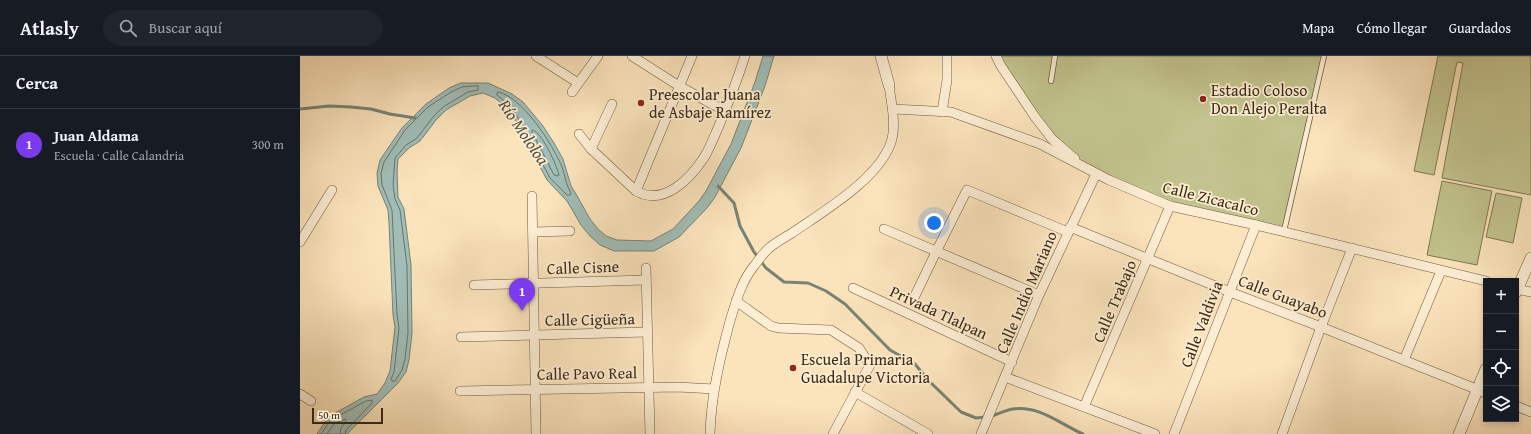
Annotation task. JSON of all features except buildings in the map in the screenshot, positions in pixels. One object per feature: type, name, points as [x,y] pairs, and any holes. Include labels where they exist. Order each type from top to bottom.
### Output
[{"type":"street","points":[[536,56],[578,84]]},
{"type":"street","points":[[572,92],[598,56]]},
{"type":"street","points":[[632,56],[679,86],[725,111]]},
{"type":"street","points":[[636,191],[692,56]]},
{"type":"street","points":[[579,134],[591,149],[641,194],[660,195],[673,190],[690,176],[706,155],[736,86],[745,56]]},
{"type":"street","points":[[710,434],[710,416],[714,389],[724,342],[742,284],[752,267],[768,249],[822,212],[872,173],[885,157],[892,138],[893,109],[882,56]]},
{"type":"street","points":[[942,112],[947,80],[947,56]]},
{"type":"street","points":[[996,56],[1035,117],[1052,139],[1094,173]]},
{"type":"street","points":[[591,149],[612,104]]},
{"type":"street","name":"Calle Zicacalco","points":[[893,109],[951,112],[1040,144],[1094,173],[1170,206],[1284,231],[1483,280]]},
{"type":"street","name":"Calle Indio Mariano","points":[[981,434],[1039,295],[1094,173]]},
{"type":"street","points":[[300,242],[332,190]]},
{"type":"street","name":"Calle Guayabo","points":[[936,252],[967,190],[1148,259],[1482,392]]},
{"type":"street","points":[[532,196],[536,434]]},
{"type":"street","name":"Calle Trabajo","points":[[1084,407],[1170,206]]},
{"type":"street","name":"Calle Valdivia","points":[[1174,434],[1256,225]]},
{"type":"street","points":[[884,229],[1039,295]]},
{"type":"street","points":[[533,232],[570,231]]},
{"type":"street","points":[[1282,434],[1352,248]]},
{"type":"street","points":[[912,302],[936,252]]},
{"type":"street","points":[[1519,284],[1531,258]]},
{"type":"street","points":[[646,268],[650,434]]},
{"type":"street","points":[[1404,360],[1441,270]]},
{"type":"street","name":"Calle Cisne","points":[[474,285],[646,280]]},
{"type":"street","name":"Privada Tlalpan","points":[[853,288],[1012,362]]},
{"type":"street","points":[[1519,290],[1531,292]]},
{"type":"street","points":[[736,301],[771,326],[778,328],[831,330],[859,348],[870,364],[833,434]]},
{"type":"street","name":"Calle Cigüeña","points":[[461,337],[647,332]]},
{"type":"street","points":[[1006,377],[1155,434]]},
{"type":"street","name":"Calle Pavo Real","points":[[460,391],[649,387],[714,389]]},
{"type":"street","points":[[855,392],[928,434]]},
{"type":"street","points":[[1459,434],[1482,392]]},
{"type":"street","points":[[300,394],[311,400]]},
{"type":"street","points":[[1519,407],[1531,412]]},
{"type":"lane","points":[[1051,81],[1055,56]]},
{"type":"lane","points":[[1284,231],[1324,56]]},
{"type":"green space","points":[[996,56],[1324,56],[1284,231],[1170,206],[1093,172],[1052,139]]},
{"type":"green space","points":[[1438,56],[1531,56],[1531,195],[1442,178],[1463,63],[1457,62],[1434,175],[1414,171]]},
{"type":"green space","points":[[1442,181],[1492,191],[1477,265],[1427,255]]},
{"type":"green space","points":[[1496,193],[1522,198],[1513,243],[1486,237]]},
{"type":"water","name":"Río Mololoa","points":[[763,56],[774,56],[765,86],[741,148],[715,197],[707,208],[679,237],[654,251],[614,251],[600,245],[590,236],[581,225],[567,201],[547,180],[514,118],[506,107],[495,98],[483,93],[470,96],[446,110],[436,120],[420,141],[409,148],[398,159],[398,197],[404,209],[411,265],[412,333],[406,372],[398,383],[347,434],[317,434],[328,417],[364,397],[377,394],[385,383],[390,371],[395,327],[393,315],[389,223],[388,210],[378,186],[377,173],[380,160],[402,128],[426,104],[449,88],[461,83],[488,83],[512,94],[523,102],[543,126],[554,143],[563,159],[571,186],[590,219],[598,229],[606,236],[617,240],[651,241],[673,229],[699,201],[706,191],[731,144],[755,82]]},
{"type":"waterway","points":[[300,109],[329,106],[351,107],[371,109],[415,118]]},
{"type":"waterway","points":[[718,186],[734,203],[740,226],[754,252],[766,268],[784,282],[808,283],[826,291],[845,304],[890,350],[915,364],[927,379],[961,412],[976,418],[986,417]]},
{"type":"waterway","points":[[992,416],[1013,409],[1032,410],[1049,416],[1083,434]]},
{"type":"place","name":"Estadio Coloso Don Alejo Peralta","points":[[1203,99]]},
{"type":"place","name":"Preescolar Juana de Asbaje Ramírez","points":[[641,103]]},
{"type":"place","name":"Juan Aldama","points":[[522,311]]},
{"type":"place","name":"Escuela Primaria Guadalupe Victoria","points":[[793,368]]}]
